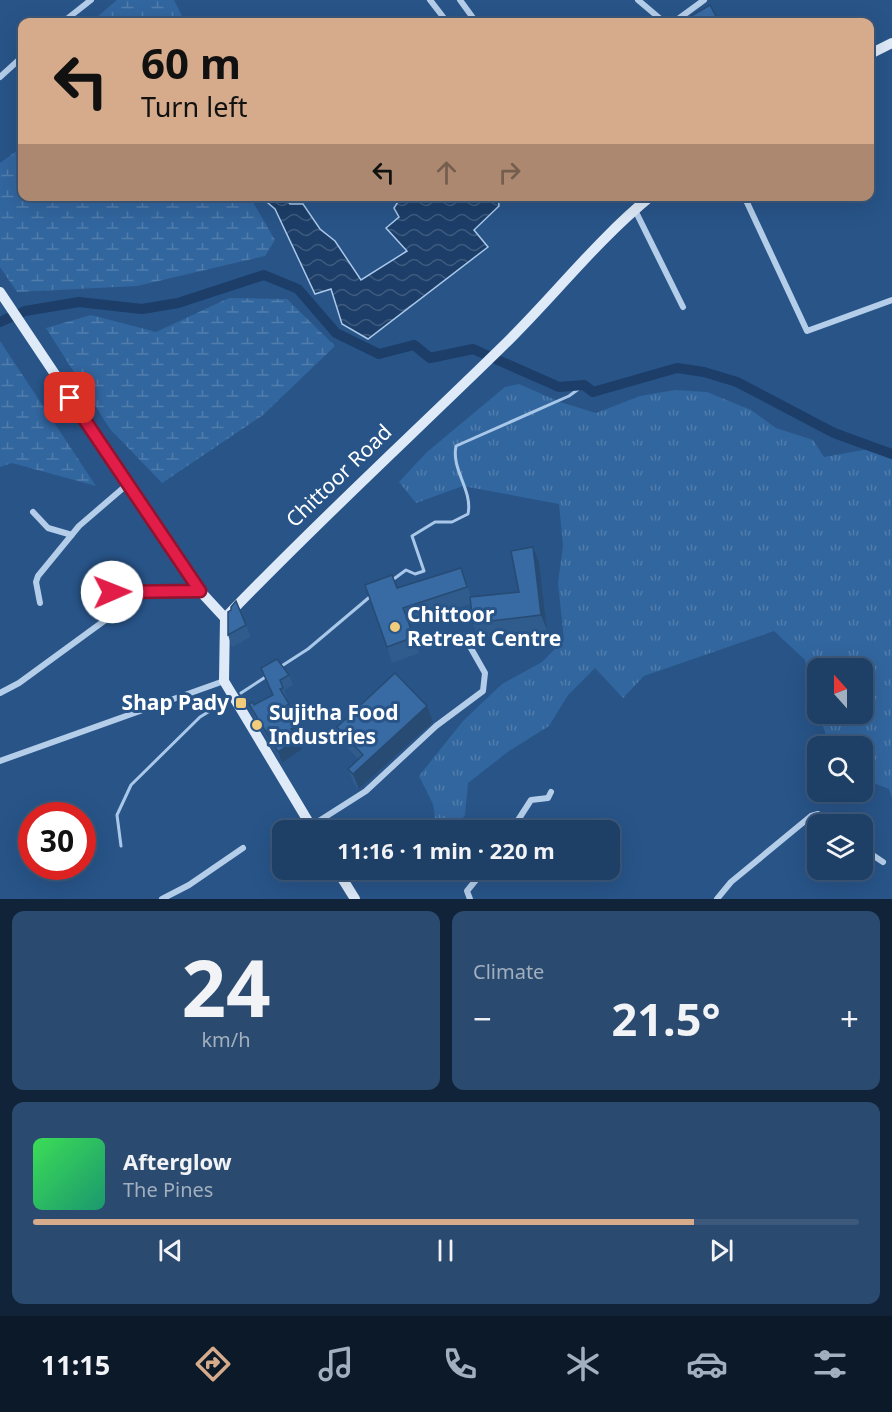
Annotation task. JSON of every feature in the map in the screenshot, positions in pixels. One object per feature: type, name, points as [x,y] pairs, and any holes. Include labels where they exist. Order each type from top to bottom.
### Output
[{"type":"main road","points":[[874,52],[892,43]]},
{"type":"main road","name":"Chittoor Road","points":[[225,618],[305,535],[505,344],[621,221],[645,201]]},
{"type":"main road","points":[[0,292],[45,363],[129,483],[200,591],[225,618],[224,681],[307,820]]},
{"type":"main road","points":[[343,880],[355,899]]},
{"type":"street","points":[[68,18],[91,0]]},
{"type":"street","points":[[430,0],[444,18]]},
{"type":"street","points":[[459,0],[473,18]]},
{"type":"street","points":[[638,0],[659,18]]},
{"type":"street","points":[[679,18],[704,0]]},
{"type":"street","points":[[0,77],[18,61]]},
{"type":"street","points":[[746,201],[803,327],[807,331],[892,300]]},
{"type":"street","points":[[635,210],[683,307]]},
{"type":"street","points":[[40,603],[36,582],[38,576],[96,510],[129,483]]},
{"type":"street","points":[[33,512],[48,528],[72,536]]},
{"type":"street","points":[[0,693],[19,683],[104,621],[100,594],[104,591],[200,591]]},
{"type":"street","points":[[324,820],[366,791],[436,726],[483,691],[485,673],[464,636]]},
{"type":"street","points":[[0,761],[224,681]]},
{"type":"street","points":[[518,820],[531,800],[548,798],[551,792]]},
{"type":"street","points":[[717,899],[731,882],[807,819]]},
{"type":"street","points":[[162,899],[189,885],[243,848]]},
{"type":"street","points":[[873,855],[883,862]]},
{"type":"street","points":[[470,899],[467,891],[476,880]]},
{"type":"green space","points":[[117,0],[174,0],[183,18],[96,18]]},
{"type":"green space","points":[[18,150],[18,201],[252,201],[275,240],[265,256],[137,286],[17,292],[0,267],[0,163]]},
{"type":"green space","points":[[229,298],[287,299],[335,346],[263,415],[162,483],[110,429],[46,328],[91,315],[156,332]]},
{"type":"green space","points":[[0,341],[96,486],[12,463],[0,467]]},
{"type":"green space","points":[[519,384],[560,402],[596,413],[640,396],[675,390],[707,392],[751,410],[776,428],[813,440],[824,457],[875,448],[892,450],[892,799],[889,789],[873,783],[873,736],[827,736],[822,724],[873,724],[873,658],[807,658],[807,672],[805,660],[774,631],[644,676],[623,698],[595,668],[568,695],[549,726],[509,751],[468,783],[465,815],[461,820],[435,820],[433,804],[419,776],[463,721],[502,684],[542,662],[564,640],[558,583],[563,546],[559,504],[463,486],[416,503],[399,482],[427,452],[505,387]]},
{"type":"water","points":[[266,201],[303,204],[320,229],[335,241],[361,280],[407,251],[386,228],[399,217],[394,208],[398,201],[498,201],[499,206],[474,230],[488,247],[368,339],[342,324],[331,289],[315,294],[275,209]]},
{"type":"building","points":[[710,5],[717,18],[688,18]]},
{"type":"building","points":[[533,547],[541,615],[473,623],[470,597],[519,592],[511,551]]},
{"type":"building","points":[[461,568],[467,587],[403,608],[414,637],[387,647],[365,585],[392,575],[397,588]]},
{"type":"building","points":[[236,601],[246,625],[228,635],[228,612]]},
{"type":"building","points":[[277,659],[289,675],[280,680],[283,688],[280,689],[289,704],[284,707],[294,728],[291,729],[298,739],[278,752],[249,704],[253,702],[254,705],[273,695],[261,668]]},
{"type":"building","points":[[395,673],[427,706],[353,774],[348,769],[363,755],[337,727]]},
{"type":"waterway","points":[[0,322],[25,311],[79,302],[142,309],[178,303],[264,275],[298,289],[336,333],[379,354],[414,345],[430,358],[473,349],[559,387],[584,385],[593,392],[677,368],[704,372],[737,382],[834,433],[892,454]]},
{"type":"waterway","points":[[391,581],[406,570],[415,574],[424,571],[412,536],[435,522],[452,522],[468,514],[468,497],[456,463],[456,446],[569,396],[584,385]]},
{"type":"waterway","points":[[280,667],[308,649],[372,595]]},
{"type":"waterway","points":[[241,693],[267,676]]},
{"type":"waterway","points":[[121,846],[117,815],[131,785],[200,717],[226,701]]},
{"type":"place","name":"Chittoor Retreat Centre","points":[[395,627]]},
{"type":"place","name":"Shap Pady","points":[[241,703]]},
{"type":"place","name":"Sujitha Food Industries","points":[[257,725]]},
{"type":"route","points":[[70,398],[200,591],[112,592]]}]
